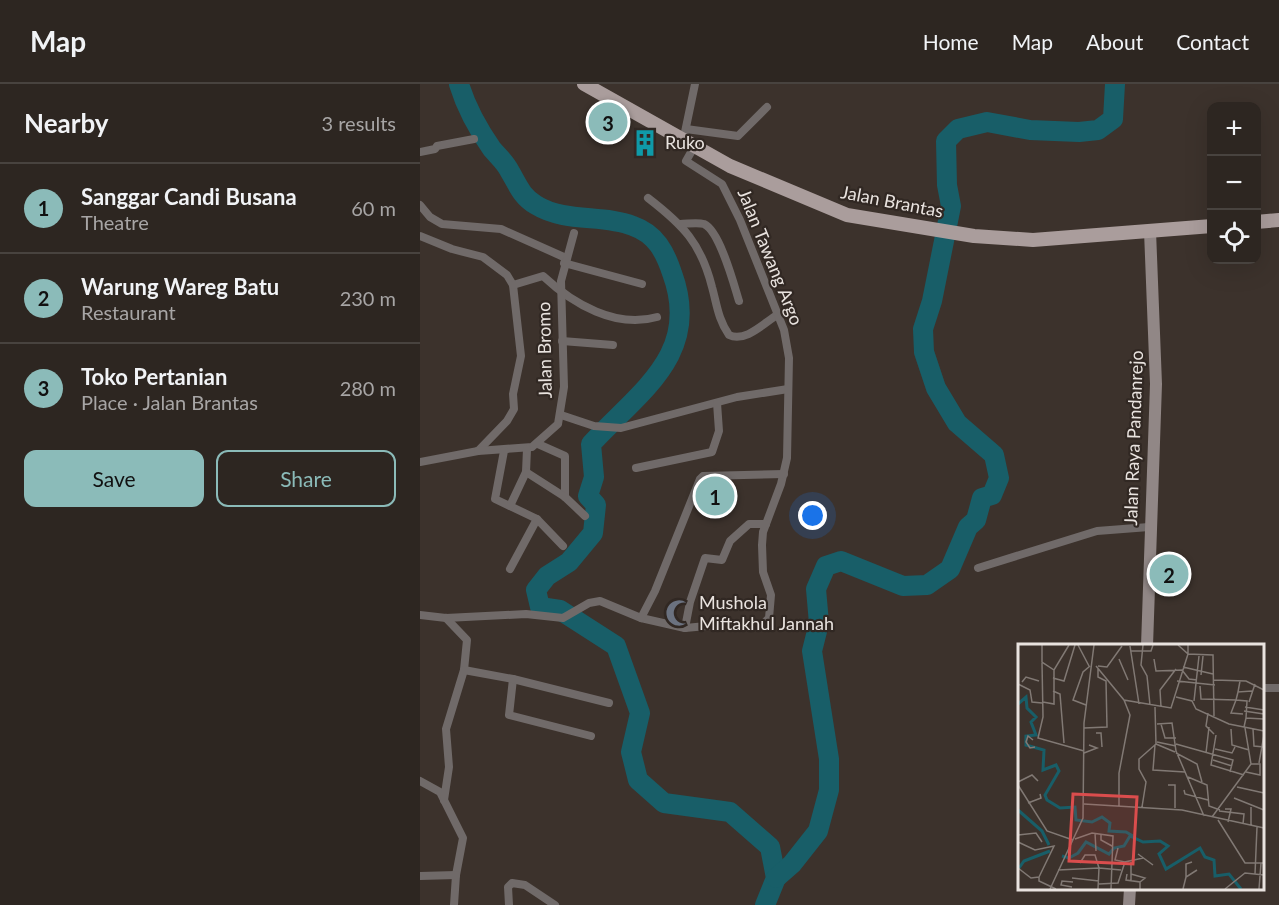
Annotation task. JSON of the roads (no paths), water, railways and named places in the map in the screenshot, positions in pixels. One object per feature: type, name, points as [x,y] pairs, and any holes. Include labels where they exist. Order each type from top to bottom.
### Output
[{"type":"main road","name":"Jalan Brantas","points":[[584,84],[688,139],[730,166],[835,211],[974,236],[1033,240],[1207,226]]},
{"type":"main road","points":[[1261,222],[1279,220]]},
{"type":"main road","name":"Jalan Raya Pandanrejo","points":[[1147,644],[1149,527],[1156,384],[1150,231]]},
{"type":"main road","points":[[1129,905],[1130,890]]},
{"type":"street","points":[[695,84],[688,139],[738,136],[767,107]]},
{"type":"street","points":[[420,152],[435,149],[437,146],[474,139]]},
{"type":"street","name":"Jalan Tawang Argo","points":[[446,618],[526,614],[563,618],[590,603],[610,603],[641,618],[686,628],[728,624],[752,627],[763,624],[769,618],[771,596],[763,572],[762,553],[766,524],[784,474],[789,442],[788,389],[791,380],[789,358],[784,330],[740,220],[722,184],[686,161],[688,139]]},
{"type":"street","points":[[648,198],[680,224],[700,250],[712,287],[716,311],[729,335],[736,338],[745,336],[777,315]]},
{"type":"street","points":[[420,205],[430,217],[442,224],[501,228],[565,260],[642,284]]},
{"type":"street","points":[[680,224],[700,224],[710,229],[725,258],[739,301]]},
{"type":"street","name":"Jalan Bromo","points":[[574,233],[565,260],[560,292],[564,387],[561,415],[594,426],[621,428],[717,403],[788,389]]},
{"type":"street","points":[[420,236],[492,261],[507,275],[513,285],[521,351],[513,394],[514,409],[507,421],[478,451]]},
{"type":"street","points":[[513,285],[543,276],[560,292],[622,321],[643,321],[657,317]]},
{"type":"street","points":[[562,341],[613,345]]},
{"type":"street","points":[[636,468],[712,452],[719,431],[717,403]]},
{"type":"street","points":[[420,462],[478,451],[526,449],[538,444],[553,431],[561,415]]},
{"type":"street","points":[[538,444],[565,456],[565,497]]},
{"type":"street","points":[[510,506],[526,472],[526,449]]},
{"type":"street","points":[[504,451],[494,497],[537,519],[563,546]]},
{"type":"street","points":[[526,472],[565,497],[585,516]]},
{"type":"street","points":[[641,618],[661,577],[680,523],[700,479],[756,473],[784,474]]},
{"type":"street","points":[[510,569],[537,519]]},
{"type":"street","points":[[686,628],[690,602],[705,558],[722,560],[730,541],[748,524],[766,524]]},
{"type":"street","points":[[978,568],[1097,531],[1149,527]]},
{"type":"street","points":[[420,615],[446,618],[467,640],[464,670],[446,729],[449,758],[444,800]]},
{"type":"street","points":[[464,670],[513,679],[609,703]]},
{"type":"street","points":[[513,679],[509,715],[591,736]]},
{"type":"street","points":[[420,781],[440,792],[463,838],[456,875],[454,905]]},
{"type":"street","points":[[420,876],[456,875]]},
{"type":"street","points":[[509,905],[508,887],[512,883],[525,885],[555,905]]},
{"type":"waterway","points":[[459,84],[482,134],[506,164],[523,194],[531,202],[547,211],[559,214],[621,222],[641,229],[654,239],[663,251],[672,273],[679,301],[679,326],[672,349],[661,369],[646,388],[591,444],[594,477],[588,496],[596,505],[593,533],[569,562],[547,576],[536,590],[540,607],[560,610],[616,646],[640,713],[631,752],[638,780],[664,803],[730,812],[770,847],[776,878],[765,905]]},
{"type":"waterway","points":[[776,878],[792,864],[818,831],[829,790],[829,759],[812,651],[819,623],[816,589],[826,566],[841,561],[903,586],[927,585],[950,569],[968,527],[976,520],[982,498],[992,495],[999,478],[994,455],[957,423],[936,388],[924,352],[923,329],[932,301],[951,206],[947,185],[946,141],[958,129],[987,122],[1030,130],[1079,132],[1098,130],[1113,119],[1115,84]]},
{"type":"place","name":"Toko Pertanian","points":[[608,122]]},
{"type":"place","name":"Ruko","points":[[645,143]]},
{"type":"place","name":"Sanggar Candi Busana","points":[[715,496]]},
{"type":"place","name":"Warung Wareg Batu","points":[[1169,574]]},
{"type":"place","name":"Mushola Miftakhul Jannah","points":[[679,613]]}]
